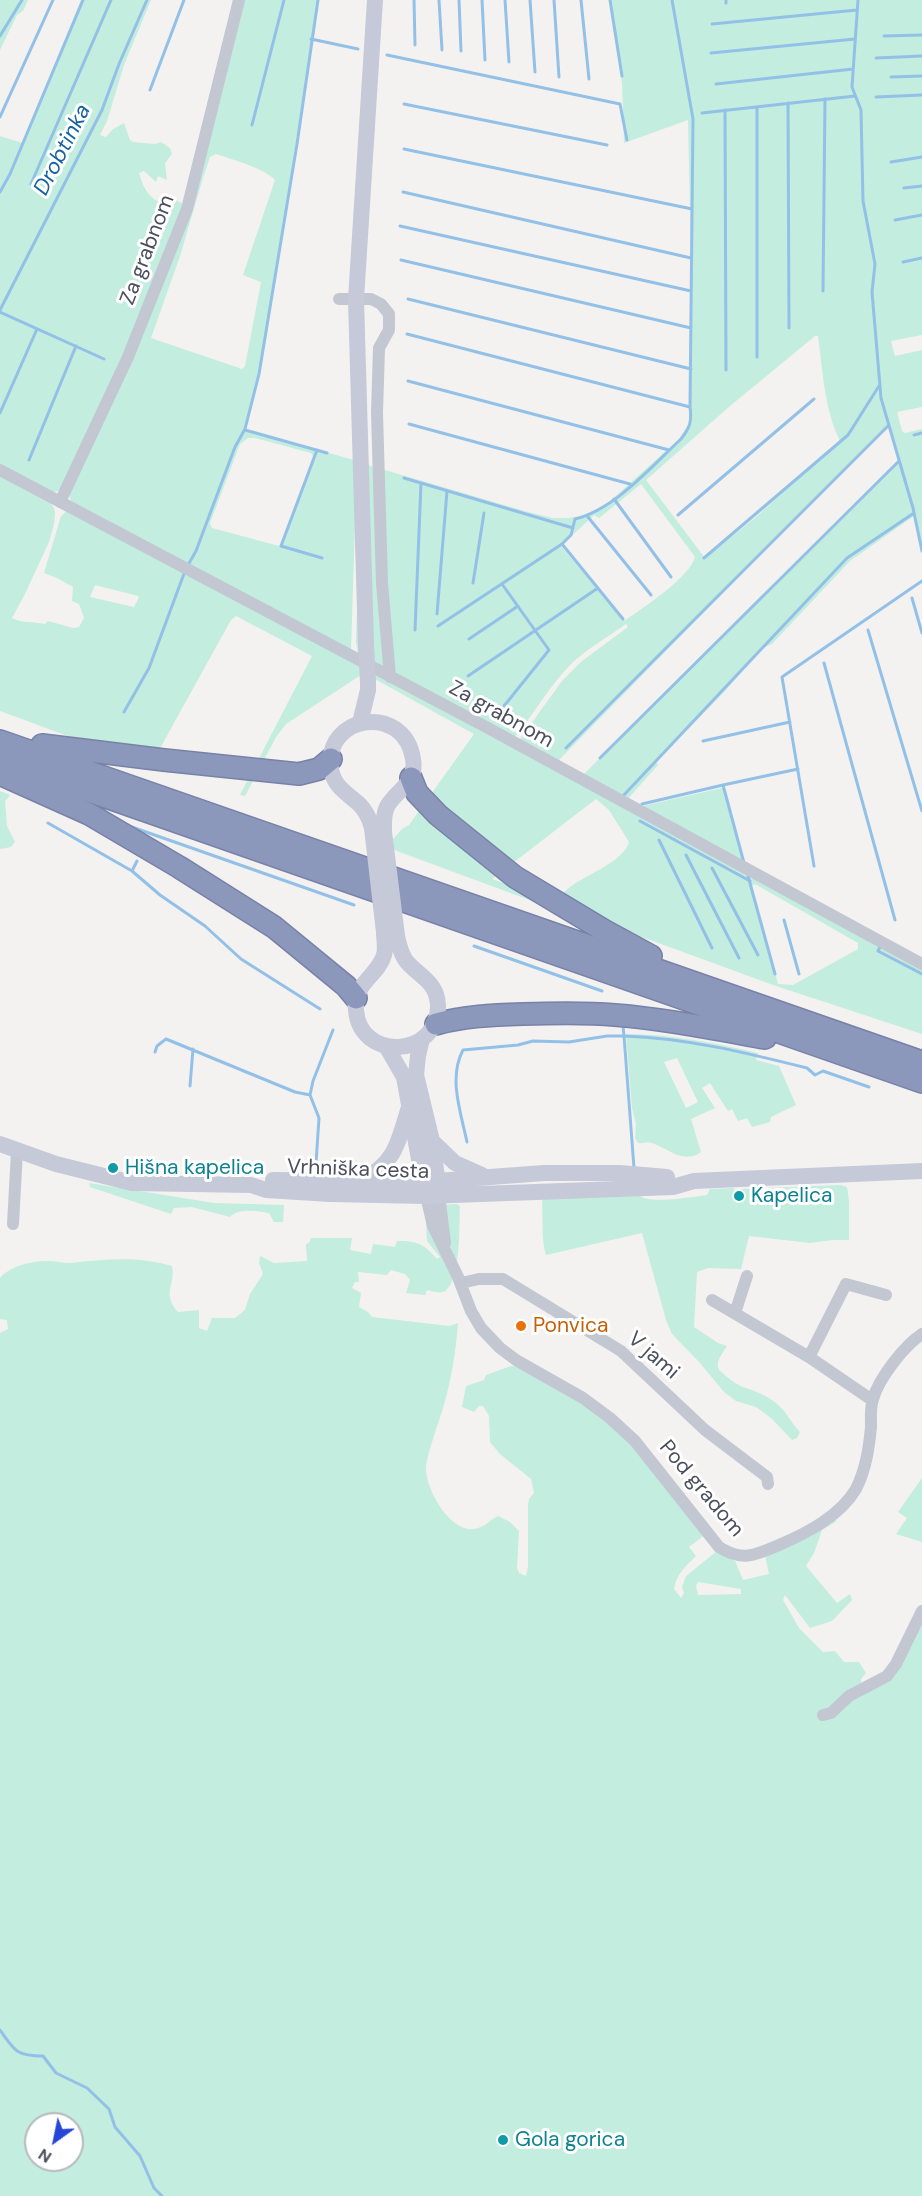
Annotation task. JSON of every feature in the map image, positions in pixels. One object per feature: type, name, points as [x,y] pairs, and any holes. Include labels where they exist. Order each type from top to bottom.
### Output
[{"type":"highway","points":[[0,739],[67,749],[299,774],[319,769],[331,759]]},
{"type":"highway","points":[[0,739],[922,1062]]},
{"type":"highway","points":[[0,760],[922,1082]]},
{"type":"highway","points":[[413,772],[417,793],[438,815],[515,877],[605,931],[724,993]]},
{"type":"highway","points":[[0,774],[89,814],[246,909],[274,927],[346,986],[356,998]]},
{"type":"highway","points":[[429,1031],[455,1018],[500,1014],[614,1015],[690,1024],[829,1049]]},
{"type":"main road","points":[[360,723],[368,686],[356,299],[375,0]]},
{"type":"main road","points":[[368,686],[381,722]]},
{"type":"main road","points":[[378,830],[360,805],[344,793],[336,783],[331,759],[334,745],[342,734],[360,723],[369,721],[381,722],[393,727],[403,735],[410,747],[413,772],[408,785],[388,805],[378,830],[391,934],[406,961],[427,978],[435,990],[438,1003],[418,1056],[416,1075],[432,1141],[431,1188]]},
{"type":"main road","points":[[391,934],[378,967],[362,985],[356,998],[356,1010],[362,1028],[375,1041],[386,1047],[398,1048],[411,1046],[429,1031]]},
{"type":"main road","points":[[386,1047],[404,1077],[409,1106],[431,1188]]},
{"type":"main road","points":[[361,1180],[378,1172],[392,1156],[399,1142],[409,1106]]},
{"type":"main road","points":[[432,1141],[455,1163],[486,1177]]},
{"type":"main road","points":[[0,1144],[56,1164],[132,1183],[251,1185]]},
{"type":"main road","name":"Vrhniška cesta","points":[[251,1185],[263,1180],[361,1180],[431,1188],[486,1177],[660,1182],[673,1177],[694,1182],[922,1171]]},
{"type":"main road","name":"Vrhniška cesta","points":[[251,1185],[266,1190],[330,1194],[620,1180]]},
{"type":"street","name":"Za grabnom","points":[[60,502],[128,357],[186,209],[239,0]]},
{"type":"street","points":[[339,299],[371,299],[381,304],[389,314],[389,330],[379,348],[377,413],[382,583],[390,677]]},
{"type":"street","name":"Za grabnom","points":[[0,470],[922,964]]},
{"type":"street","points":[[13,1224],[17,1151]]},
{"type":"street","name":"Pod gradom","points":[[431,1188],[433,1226],[471,1311],[481,1328],[495,1343],[516,1359],[583,1398],[610,1418],[635,1441],[719,1547],[736,1556],[749,1556],[786,1542],[809,1531],[842,1506],[855,1490],[865,1468],[869,1447],[872,1400],[878,1386],[895,1362],[922,1334]]},
{"type":"street","points":[[735,1314],[747,1276]]},
{"type":"street","name":"V jami","points":[[460,1283],[479,1279],[503,1279],[621,1351],[705,1430],[767,1478],[768,1484]]},
{"type":"street","points":[[808,1357],[846,1284],[886,1295]]},
{"type":"street","points":[[712,1300],[808,1357],[872,1400]]},
{"type":"street","points":[[823,1715],[831,1713],[849,1696],[887,1676],[896,1664],[922,1611]]},
{"type":"green space","points":[[0,0],[28,0],[23,11],[17,15],[0,50]]},
{"type":"green space","points":[[81,0],[151,0],[124,65],[107,121],[100,135],[106,137],[113,129],[124,123],[130,140],[133,142],[155,144],[161,142],[170,148],[172,154],[165,163],[167,180],[158,176],[156,182],[144,171],[139,173],[146,191],[158,202],[171,206],[176,200],[183,204],[135,331],[64,486],[50,493],[0,467],[0,136],[22,143]]},
{"type":"green space","points":[[243,0],[318,0],[264,348],[246,429],[357,461],[351,650],[71,501],[69,495],[166,268]],"holes":[[[216,154],[256,168],[275,180],[243,275],[261,282],[245,366],[242,369],[151,338],[180,256],[210,157]],[[248,438],[311,453],[313,456],[286,536],[279,546],[212,528],[210,523],[240,444]]]},
{"type":"green space","points":[[609,0],[922,0],[922,335],[891,341],[895,356],[922,350],[922,407],[897,412],[902,431],[905,433],[922,429],[922,547],[914,516],[850,561],[772,644],[763,648],[656,762],[658,765],[626,801],[581,777],[898,462],[888,425],[556,763],[520,739],[562,681],[582,661],[628,627],[626,624],[576,659],[562,673],[516,736],[509,737],[358,655],[356,642],[361,463],[528,512],[553,518],[569,518],[584,515],[608,503],[679,439],[689,423],[692,298],[688,120],[624,143],[622,83]],"holes":[[[815,336],[818,336],[827,403],[840,441],[756,517],[705,558],[646,480],[730,406]],[[641,484],[695,557],[692,565],[676,582],[624,621],[561,546],[594,515],[599,518]]]},
{"type":"green space","points":[[0,474],[48,499],[55,513],[49,542],[12,618],[45,624],[48,621],[73,628],[79,627],[84,618],[79,604],[72,601],[73,587],[44,573],[61,516],[68,510],[922,967],[922,1034],[773,985],[386,847],[402,829],[409,825],[474,734],[364,673],[286,724],[276,737],[245,796],[240,795],[312,656],[236,616],[231,620],[159,750],[91,742],[0,711]],"holes":[[[95,585],[138,596],[139,597],[134,607],[90,597]],[[596,799],[609,810],[629,842],[621,855],[570,887],[555,901],[492,879]],[[755,884],[858,943],[858,949],[793,985],[778,984],[752,886]]]},
{"type":"green space","points":[[722,788],[725,790],[746,866],[638,807]]},
{"type":"green space","points":[[0,791],[10,795],[5,801],[7,826],[15,842],[11,847],[0,849]]},
{"type":"green space","points":[[626,1034],[693,1040],[758,1053],[756,1060],[779,1066],[796,1105],[771,1117],[770,1122],[752,1127],[747,1118],[738,1121],[732,1109],[728,1111],[710,1083],[702,1088],[715,1108],[691,1119],[701,1152],[688,1157],[652,1143],[638,1143],[635,1138],[636,1124],[632,1108]],"holes":[[[677,1058],[698,1102],[686,1108],[664,1062]]]},
{"type":"green space","points":[[89,1183],[214,1203],[284,1205],[283,1222],[274,1222],[269,1213],[254,1211],[238,1212],[230,1217],[192,1207],[174,1208],[171,1214],[90,1187]]},
{"type":"green space","points":[[840,1185],[847,1187],[849,1240],[810,1243],[749,1236],[741,1269],[708,1268],[697,1272],[694,1327],[718,1343],[727,1346],[718,1361],[719,1370],[737,1384],[760,1393],[783,1410],[800,1432],[797,1438],[792,1440],[771,1418],[756,1407],[736,1401],[724,1392],[672,1334],[642,1233],[546,1255],[544,1249],[542,1198],[640,1196],[652,1200],[672,1199],[707,1195],[710,1189],[734,1188],[735,1202],[741,1202],[742,1189]]},
{"type":"green space","points":[[456,1204],[460,1206],[457,1264],[450,1285],[445,1291],[427,1290],[425,1295],[406,1293],[410,1280],[405,1274],[391,1270],[387,1275],[358,1272],[359,1282],[355,1282],[352,1288],[361,1293],[359,1307],[372,1317],[449,1326],[458,1323],[448,1387],[426,1465],[427,1479],[441,1508],[457,1524],[474,1529],[484,1526],[498,1516],[510,1522],[519,1531],[517,1568],[519,1573],[526,1576],[528,1567],[528,1505],[534,1493],[531,1479],[500,1454],[490,1442],[489,1416],[483,1406],[479,1406],[474,1412],[462,1407],[466,1386],[484,1380],[486,1375],[511,1366],[520,1367],[579,1400],[629,1440],[706,1534],[689,1547],[696,1556],[679,1575],[674,1589],[681,1598],[684,1593],[682,1587],[686,1576],[717,1551],[735,1561],[743,1580],[769,1574],[765,1555],[829,1519],[837,1521],[822,1530],[814,1553],[806,1566],[837,1603],[850,1594],[852,1600],[832,1621],[810,1628],[785,1595],[783,1600],[799,1628],[823,1652],[835,1651],[844,1662],[859,1662],[866,1673],[861,1679],[862,1687],[842,1705],[884,1681],[922,1615],[922,2196],[0,2196],[0,1333],[8,1329],[7,1320],[0,1319],[0,1278],[15,1267],[41,1261],[70,1263],[134,1260],[172,1266],[170,1299],[173,1305],[178,1312],[199,1310],[199,1328],[207,1331],[212,1318],[235,1318],[245,1310],[250,1294],[263,1274],[259,1263],[260,1256],[274,1263],[307,1261],[306,1244],[311,1238],[352,1238],[350,1250],[371,1254],[373,1244],[395,1247],[397,1241],[410,1242],[428,1249],[437,1259],[440,1257],[427,1241],[425,1206]],"holes":[[[698,1582],[741,1589],[741,1594],[698,1595],[696,1586]]]},
{"type":"green space","points":[[922,1478],[922,1542],[896,1534],[907,1518],[898,1512]]},
{"type":"waterway","points":[[0,36],[22,0]]},
{"type":"waterway","points":[[0,117],[53,0]]},
{"type":"waterway","points":[[0,192],[10,174],[83,0]]},
{"type":"waterway","points":[[31,184],[111,0]]},
{"type":"waterway","name":"Drobtinka","points":[[0,310],[102,110],[147,0]]},
{"type":"waterway","points":[[150,90],[184,0]]},
{"type":"waterway","points":[[252,125],[284,0]]},
{"type":"waterway","points":[[188,565],[196,551],[235,447],[245,429],[259,374],[318,0]]},
{"type":"waterway","points":[[414,0],[415,45]]},
{"type":"waterway","points":[[439,0],[442,50]]},
{"type":"waterway","points":[[459,0],[461,51]]},
{"type":"waterway","points":[[482,0],[485,60]]},
{"type":"waterway","points":[[505,0],[509,62]]},
{"type":"waterway","points":[[530,0],[535,72]]},
{"type":"waterway","points":[[554,0],[559,77]]},
{"type":"waterway","points":[[581,0],[589,79]]},
{"type":"waterway","points":[[610,0],[622,76]]},
{"type":"waterway","points":[[438,626],[562,544],[571,535],[575,519],[604,506],[632,486],[681,439],[690,424],[693,119],[672,0]]},
{"type":"waterway","points":[[858,0],[852,87],[861,110],[863,201],[875,264],[872,292],[881,398],[913,508],[922,551]]},
{"type":"waterway","points":[[712,24],[857,10]]},
{"type":"waterway","points":[[884,36],[922,35]]},
{"type":"waterway","points":[[311,39],[358,49]]},
{"type":"waterway","points":[[711,53],[855,39]]},
{"type":"waterway","points":[[387,55],[620,104],[627,140]]},
{"type":"waterway","points":[[876,58],[922,56]]},
{"type":"waterway","points":[[716,84],[853,69]]},
{"type":"waterway","points":[[891,77],[922,76]]},
{"type":"waterway","points":[[876,97],[922,95]]},
{"type":"waterway","points":[[702,113],[855,96]]},
{"type":"waterway","points":[[823,291],[825,99]]},
{"type":"waterway","points":[[788,103],[789,328]]},
{"type":"waterway","points":[[404,104],[607,145]]},
{"type":"waterway","points":[[757,107],[757,357]]},
{"type":"waterway","points":[[725,110],[726,370]]},
{"type":"waterway","points":[[404,149],[692,209]]},
{"type":"waterway","points":[[891,162],[922,157]]},
{"type":"waterway","points":[[904,188],[922,186]]},
{"type":"waterway","points":[[403,192],[691,258]]},
{"type":"waterway","points":[[895,220],[922,215]]},
{"type":"waterway","points":[[400,226],[691,291]]},
{"type":"waterway","points":[[903,262],[922,258]]},
{"type":"waterway","points":[[401,260],[691,328]]},
{"type":"waterway","points":[[408,299],[691,369]]},
{"type":"waterway","points":[[0,312],[104,359]]},
{"type":"waterway","points":[[0,413],[37,329]]},
{"type":"waterway","points":[[407,334],[690,407]]},
{"type":"waterway","points":[[29,460],[76,346]]},
{"type":"waterway","points":[[408,381],[669,450]]},
{"type":"waterway","points":[[704,558],[848,435],[879,386]]},
{"type":"waterway","points":[[678,515],[814,399]]},
{"type":"waterway","points":[[409,424],[630,484]]},
{"type":"waterway","points":[[566,748],[889,425]]},
{"type":"waterway","points":[[245,430],[327,453]]},
{"type":"waterway","points":[[914,435],[922,433]]},
{"type":"waterway","points":[[317,450],[281,546],[322,558]]},
{"type":"waterway","points":[[600,758],[899,461]]},
{"type":"waterway","points":[[404,478],[573,528]]},
{"type":"waterway","points":[[415,630],[421,483]]},
{"type":"waterway","points":[[437,614],[447,491]]},
{"type":"waterway","points":[[614,499],[671,577]]},
{"type":"waterway","points":[[473,583],[484,513]]},
{"type":"waterway","points":[[623,796],[847,558],[914,513]]},
{"type":"waterway","points":[[588,517],[651,595]]},
{"type":"waterway","points":[[562,544],[623,619]]},
{"type":"waterway","points":[[124,712],[149,668],[185,571]]},
{"type":"waterway","points":[[814,866],[782,677],[922,581]]},
{"type":"waterway","points":[[502,584],[549,650],[504,706]]},
{"type":"waterway","points":[[468,676],[598,588]]},
{"type":"waterway","points":[[912,598],[922,633]]},
{"type":"waterway","points":[[469,639],[518,606]]},
{"type":"waterway","points":[[868,630],[922,811]]},
{"type":"waterway","points":[[824,663],[895,920]]},
{"type":"waterway","points":[[703,741],[790,722]]},
{"type":"waterway","points":[[744,863],[723,785],[798,769]]},
{"type":"waterway","points":[[642,804],[723,785]]},
{"type":"waterway","points":[[640,821],[750,881]]},
{"type":"waterway","points":[[48,823],[132,871]]},
{"type":"waterway","points":[[129,826],[354,905]]},
{"type":"waterway","points":[[659,840],[712,948]]},
{"type":"waterway","points":[[686,855],[739,958]]},
{"type":"waterway","points":[[137,861],[132,871],[160,895],[205,926],[241,959],[320,1009]]},
{"type":"waterway","points":[[712,868],[758,955]]},
{"type":"waterway","points":[[748,876],[775,974]]},
{"type":"waterway","points":[[784,920],[799,974]]},
{"type":"waterway","points":[[474,946],[602,991]]},
{"type":"waterway","points":[[880,947],[878,951],[922,974]]},
{"type":"waterway","points":[[623,1026],[624,1036],[694,1043],[739,1052],[807,1068],[815,1075],[823,1071],[869,1087]]},
{"type":"waterway","points":[[316,1163],[319,1118],[310,1095],[313,1081],[333,1030]]},
{"type":"waterway","points":[[467,1142],[456,1084],[456,1072],[463,1050],[518,1045],[533,1041],[569,1042],[607,1036],[624,1036],[634,1168]]},
{"type":"waterway","points":[[155,1052],[157,1046],[166,1039],[295,1092],[310,1095]]},
{"type":"waterway","points":[[190,1086],[193,1049]]},
{"type":"waterway","name":"Drobtinka","points":[[0,2030],[17,2051],[27,2055],[43,2056],[56,2073],[87,2088],[109,2109],[115,2127],[140,2156],[154,2188],[162,2196]]},
{"type":"place","name":"Hišna kapelica","points":[[113,1168]]},
{"type":"place","name":"Kapelica","points":[[739,1196]]},
{"type":"place","name":"Ponvica","points":[[521,1326]]},
{"type":"place","name":"Gola gorica","points":[[503,2140]]}]
